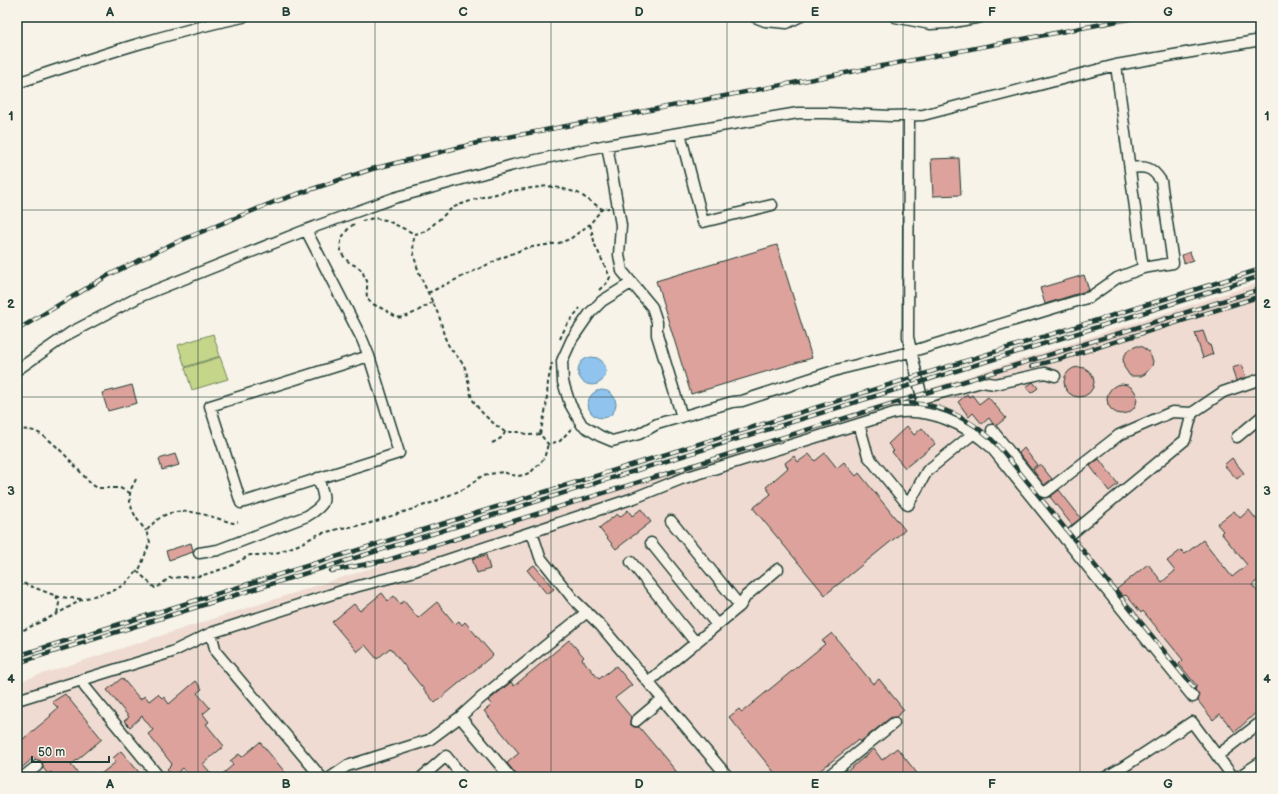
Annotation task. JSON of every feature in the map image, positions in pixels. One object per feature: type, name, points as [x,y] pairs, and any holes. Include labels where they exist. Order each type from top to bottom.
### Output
[{"type":"street","points":[[17,83],[138,43],[207,24],[243,17]]},
{"type":"street","points":[[755,17],[765,21],[787,23],[799,17]]},
{"type":"street","points":[[895,17],[930,24],[948,23],[981,17]]},
{"type":"street","points":[[17,370],[70,333],[142,296],[306,230],[394,198],[513,165],[607,145],[798,113],[909,116],[924,115],[1116,65],[1261,40]]},
{"type":"street","points":[[1116,65],[1143,268]]},
{"type":"street","points":[[909,116],[908,337],[910,352],[922,398],[919,412]]},
{"type":"street","points":[[680,133],[703,222],[772,205]]},
{"type":"street","points":[[607,145],[621,225],[619,255],[622,271],[652,307],[657,322],[657,336],[682,417]]},
{"type":"street","points":[[631,283],[602,301],[590,313],[572,338],[562,361],[562,382],[570,404],[582,425],[600,436],[612,441],[639,434],[657,424],[732,402],[742,401],[840,369],[910,352],[1090,297],[1117,278],[1143,268],[1173,263],[1161,181],[1155,172],[1143,166],[1130,168]]},
{"type":"street","points":[[306,230],[362,339],[369,356],[398,453],[241,503],[210,406],[369,356]]},
{"type":"street","points":[[922,398],[982,382],[995,384],[1045,373],[1055,376]]},
{"type":"street","points":[[992,430],[1040,491],[1046,492],[1119,435],[1172,412],[1192,413],[1223,392],[1261,379]]},
{"type":"street","points":[[17,700],[172,652],[211,633],[351,588],[408,573],[634,498],[681,480],[894,413],[908,411],[937,416],[974,433],[999,456],[1193,697]]},
{"type":"street","points":[[1065,538],[1186,440],[1192,413]]},
{"type":"street","points":[[1237,437],[1261,417]]},
{"type":"street","points":[[859,424],[868,456],[908,505],[927,471],[974,433]]},
{"type":"street","points":[[199,553],[218,550],[307,516],[317,510],[324,499],[318,478]]},
{"type":"street","points":[[671,521],[740,606]]},
{"type":"street","points":[[532,532],[540,557],[574,600],[601,626],[728,777]]},
{"type":"street","points":[[651,543],[717,625]]},
{"type":"street","points":[[631,562],[696,643]]},
{"type":"street","points":[[648,682],[740,606],[746,596],[778,569]]},
{"type":"street","points":[[331,777],[347,766],[429,740],[460,717],[481,698],[587,612]]},
{"type":"street","points":[[211,633],[216,652],[321,777]]},
{"type":"street","points":[[83,679],[85,687],[158,777]]},
{"type":"street","points":[[636,721],[662,699]]},
{"type":"street","points":[[460,717],[510,777]]},
{"type":"street","points":[[1106,777],[1192,722],[1233,777]]},
{"type":"street","points":[[1218,756],[1261,722]]},
{"type":"street","points":[[827,777],[894,723]]},
{"type":"street","points":[[422,777],[446,756],[463,777]]},
{"type":"street","points":[[1238,777],[1261,762]]},
{"type":"street","points":[[23,777],[37,766]]},
{"type":"path","points":[[361,222],[374,218],[386,220],[415,234],[426,231],[452,208],[479,198],[511,191],[547,186],[578,193],[602,209],[618,206]]},
{"type":"path","points":[[355,223],[348,228],[344,234],[340,243],[341,249],[349,261],[360,268],[367,281],[366,291],[368,299],[371,303],[397,317],[403,318],[432,302]]},
{"type":"path","points":[[428,293],[499,258],[526,248],[570,239],[590,224]]},
{"type":"path","points":[[415,234],[413,240],[413,251],[428,293],[439,315],[446,341],[458,357],[465,370],[473,400],[496,425],[505,432],[519,432],[530,436],[540,434],[548,444]]},
{"type":"path","points":[[548,444],[560,442],[570,430],[582,425]]},
{"type":"path","points":[[17,432],[28,429],[52,442],[91,484],[98,488],[120,488],[130,493]]},
{"type":"path","points":[[492,443],[504,436],[505,432]]},
{"type":"path","points":[[137,571],[155,588],[168,578],[200,576],[229,566],[250,555],[276,553],[298,546],[319,534],[342,528],[364,525],[431,504],[466,488],[483,475],[503,472],[518,476],[524,475],[531,472],[544,459],[548,444]]},
{"type":"path","points":[[17,633],[57,614],[83,599],[115,590],[125,584],[140,568],[150,542],[146,531],[134,514],[131,506],[130,493],[136,479]]},
{"type":"path","points":[[146,531],[158,519],[165,515],[189,511],[233,523],[238,522]]},
{"type":"path","points":[[17,581],[55,595],[72,599],[83,599]]},
{"type":"path","points":[[55,595],[59,603],[57,614]]},
{"type":"shaded area","points":[[1261,282],[1261,770],[1250,777],[17,777],[17,682]]},
{"type":"green space","points":[[213,334],[220,356],[185,367],[178,345]]},
{"type":"green space","points":[[220,357],[228,379],[192,390],[185,368]]},
{"type":"water","points":[[592,357],[602,361],[606,371],[602,381],[592,385],[582,381],[578,371],[582,361]]},
{"type":"water","points":[[602,390],[612,394],[616,404],[612,414],[602,418],[592,414],[588,404],[592,394]]},
{"type":"building","points":[[959,158],[961,195],[933,196],[931,159]]},
{"type":"building","points":[[777,245],[812,358],[691,394],[656,281]]},
{"type":"building","points":[[1190,252],[1193,260],[1184,263],[1182,255]]},
{"type":"building","points":[[1084,275],[1089,290],[1045,304],[1040,288]]},
{"type":"building","points":[[1203,331],[1213,354],[1203,358],[1195,333]]},
{"type":"building","points":[[1141,346],[1149,352],[1153,361],[1152,366],[1145,374],[1141,376],[1130,376],[1124,367],[1123,358],[1128,350]]},
{"type":"building","points":[[1241,365],[1246,377],[1236,381],[1232,368]]},
{"type":"building","points":[[1079,367],[1085,368],[1093,376],[1093,388],[1085,396],[1079,397],[1073,396],[1065,388],[1064,382],[1065,376],[1073,368]]},
{"type":"building","points":[[1033,382],[1038,388],[1031,393],[1026,387]]},
{"type":"building","points":[[1122,384],[1133,388],[1137,399],[1133,410],[1122,414],[1111,410],[1107,399],[1111,388]]},
{"type":"building","points":[[132,385],[137,403],[108,411],[102,393]]},
{"type":"building","points":[[967,394],[969,397],[972,395],[979,404],[988,397],[1006,418],[997,425],[993,424],[989,418],[982,424],[973,413],[969,417],[958,402]]},
{"type":"building","points":[[907,426],[914,435],[922,428],[935,444],[905,468],[892,452],[894,451],[888,444]]},
{"type":"building","points":[[1024,448],[1037,465],[1032,469],[1019,453]]},
{"type":"building","points":[[825,453],[837,468],[844,462],[856,476],[859,473],[905,530],[825,595],[753,508],[771,494],[766,487],[788,468],[785,463],[794,456],[798,462],[809,454],[815,461]]},
{"type":"building","points":[[175,454],[179,465],[162,470],[159,459]]},
{"type":"building","points":[[1232,458],[1244,473],[1237,479],[1224,465]]},
{"type":"building","points":[[1099,459],[1118,484],[1109,491],[1090,466]]},
{"type":"building","points":[[1040,464],[1052,479],[1044,485],[1033,470]]},
{"type":"building","points":[[1059,490],[1081,518],[1072,525],[1050,497]]},
{"type":"building","points":[[641,509],[651,522],[616,549],[599,528],[617,514],[620,517],[628,510],[632,516]]},
{"type":"building","points":[[1249,510],[1261,525],[1261,578],[1252,585],[1261,596],[1261,708],[1235,732],[1220,714],[1213,720],[1198,701],[1199,696],[1194,688],[1197,686],[1179,664],[1183,660],[1143,611],[1141,613],[1126,595],[1123,596],[1117,589],[1148,564],[1162,582],[1175,571],[1167,561],[1181,550],[1185,554],[1203,540],[1232,577],[1247,565],[1221,533],[1223,531],[1217,524],[1234,511],[1240,518]]},
{"type":"building","points":[[191,543],[193,552],[169,560],[166,551]]},
{"type":"building","points":[[486,555],[490,569],[477,573],[472,559]]},
{"type":"building","points":[[534,565],[554,589],[547,594],[527,570]]},
{"type":"building","points":[[382,593],[388,601],[394,596],[400,604],[404,601],[418,618],[437,602],[455,624],[459,621],[462,625],[465,622],[493,655],[435,703],[390,648],[377,659],[365,645],[357,652],[332,622],[354,604],[360,611]]},
{"type":"building","points":[[832,633],[873,684],[879,679],[904,710],[896,717],[890,718],[860,742],[858,740],[812,777],[778,777],[729,717],[739,709],[742,712],[825,644],[822,641]]},
{"type":"building","points":[[569,640],[584,657],[582,659],[599,679],[616,666],[632,685],[615,698],[631,717],[631,725],[634,727],[639,727],[681,777],[518,777],[507,763],[519,753],[484,711],[492,705],[488,701],[511,682],[514,686]]},
{"type":"building","points":[[122,678],[140,699],[145,696],[149,701],[158,694],[162,698],[164,697],[169,704],[196,681],[202,689],[197,693],[210,708],[203,714],[209,722],[206,724],[224,746],[203,764],[214,777],[190,777],[183,768],[173,776],[167,769],[172,764],[148,734],[153,730],[142,716],[130,727],[124,721],[129,717],[107,690]]},
{"type":"building","points":[[65,694],[102,739],[71,765],[81,777],[55,777],[51,772],[48,774],[43,768],[42,762],[36,760],[34,757],[17,772],[17,744],[51,716],[50,715],[58,708],[52,702]]},
{"type":"building","points":[[260,742],[289,777],[219,777],[233,765],[230,761],[239,754],[242,757]]},
{"type":"building","points":[[897,748],[920,777],[840,777],[874,749],[882,760]]},
{"type":"building","points":[[121,751],[143,777],[97,777],[116,762],[113,758]]},
{"type":"railway","points":[[17,330],[107,276],[172,244],[274,202],[372,169],[477,143],[1139,17]]},
{"type":"railway","points":[[17,656],[1261,269]]},
{"type":"railway","points":[[17,663],[1261,276]]},
{"type":"railway","points":[[331,571],[388,560],[1261,289]]},
{"type":"railway","points":[[1032,366],[1060,359],[1261,296]]},
{"type":"railway","points":[[900,404],[922,404],[933,406],[955,414],[974,425],[994,441],[1194,688]]}]
